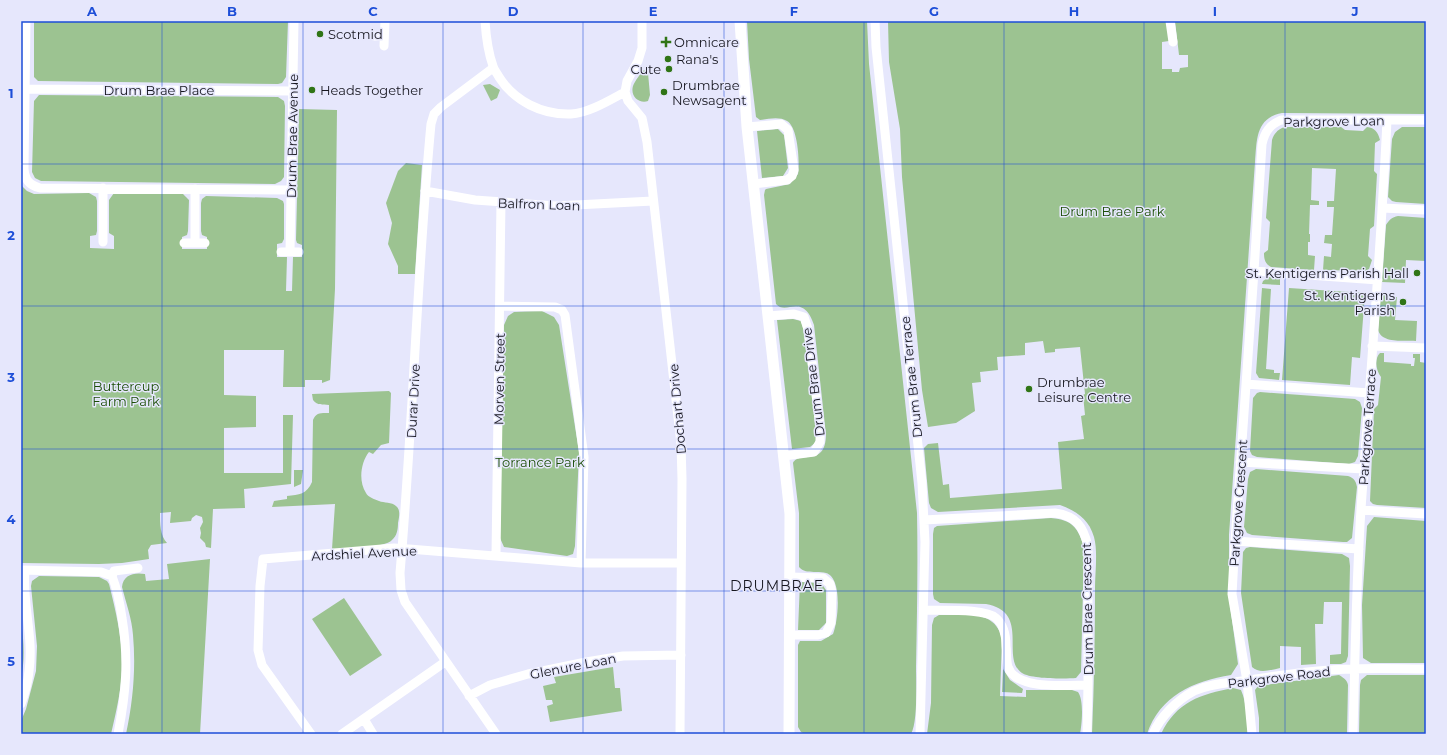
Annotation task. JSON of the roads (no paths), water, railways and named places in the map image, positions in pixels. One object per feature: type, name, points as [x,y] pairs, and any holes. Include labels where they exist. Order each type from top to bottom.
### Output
[{"type":"street","points":[[26,21],[24,169],[28,182],[34,187],[291,190]]},
{"type":"street","name":"Drum Brae Avenue","points":[[290,252],[294,21]]},
{"type":"street","points":[[384,46],[385,21]]},
{"type":"street","points":[[485,21],[486,39],[493,68],[503,84],[516,96],[532,107],[551,113],[572,114],[592,109],[625,92],[625,87],[638,61],[642,48],[642,21]]},
{"type":"street","points":[[740,21],[747,127],[790,514],[788,734]]},
{"type":"street","name":"Drum Brae Terrace","points":[[876,21],[876,47],[922,483],[924,520],[924,610],[920,734]]},
{"type":"street","points":[[1170,21],[1173,42]]},
{"type":"street","points":[[374,36],[384,36]]},
{"type":"street","name":"Durar Drive","points":[[493,68],[441,107],[434,114],[431,124],[410,446],[400,573],[401,590],[405,602],[496,734]]},
{"type":"street","name":"Drum Brae Place","points":[[25,89],[292,91]]},
{"type":"street","name":"Dochart Drive","points":[[625,92],[628,101],[642,118],[645,129],[681,444],[680,734]]},
{"type":"street","name":"Parkgrove Loan","points":[[1254,271],[1262,144],[1264,135],[1268,128],[1281,120],[1426,120]]},
{"type":"street","name":"Parkgrove Terrace","points":[[1353,734],[1356,611],[1361,510],[1378,280],[1387,120]]},
{"type":"street","points":[[747,127],[781,124],[788,130],[794,170],[792,176],[787,180],[754,184]]},
{"type":"street","points":[[102,242],[103,188]]},
{"type":"street","points":[[195,189],[195,243]]},
{"type":"street","name":"Balfron Loan","points":[[426,191],[475,200],[556,206],[653,201]]},
{"type":"street","name":"Morven Street","points":[[496,555],[501,306],[501,202]]},
{"type":"street","points":[[1382,208],[1426,210]]},
{"type":"street","points":[[184,243],[205,243]]},
{"type":"street","points":[[1254,271],[1378,280]]},
{"type":"street","name":"Parkgrove Crescent","points":[[1252,734],[1246,680],[1232,594],[1254,271]]},
{"type":"street","points":[[501,306],[555,307],[562,310],[565,315],[584,457],[581,563]]},
{"type":"street","name":"Drum Brae Drive","points":[[768,316],[794,314],[804,317],[808,329],[818,412],[820,442],[814,452],[784,456]]},
{"type":"street","points":[[1372,346],[1426,348]]},
{"type":"street","points":[[1246,384],[1369,393]]},
{"type":"street","points":[[1240,462],[1364,469]]},
{"type":"street","points":[[1361,510],[1426,514]]},
{"type":"street","name":"Drum Brae Crescent","points":[[924,520],[1054,513],[1063,514],[1075,520],[1080,526],[1086,536],[1088,546],[1087,734]]},
{"type":"street","points":[[1235,541],[1359,549]]},
{"type":"street","name":"Ardshiel Avenue","points":[[311,734],[262,665],[258,650],[263,559],[402,549],[496,555],[581,563],[681,563]]},
{"type":"street","points":[[112,576],[114,571],[138,568]]},
{"type":"street","points":[[21,704],[30,670],[30,652],[23,571],[102,572],[112,576],[115,584],[126,643],[126,678],[118,734]]},
{"type":"street","points":[[789,635],[818,635],[826,633],[831,623],[832,592],[830,584],[823,578],[790,577]]},
{"type":"street","points":[[924,610],[982,612],[996,617],[1004,629],[1008,668],[1014,676],[1022,681],[1040,685],[1088,685]]},
{"type":"street","name":"Glenure Loan","points":[[469,696],[490,685],[521,676],[586,662],[624,656],[681,655]]},
{"type":"street","points":[[342,734],[445,662]]},
{"type":"street","name":"Parkgrove Road","points":[[1153,734],[1160,721],[1183,698],[1194,691],[1215,684],[1292,674],[1355,669],[1426,669]]},
{"type":"street","points":[[364,720],[373,734]]},
{"type":"place","name":"Scotmid","points":[[320,34]]},
{"type":"place","name":"Omnicare","points":[[666,42]]},
{"type":"place","name":"Rana's","points":[[668,59]]},
{"type":"place","name":"Cute","points":[[669,69]]},
{"type":"place","name":"Heads Together","points":[[312,90]]},
{"type":"place","name":"Drumbrae Newsagent","points":[[664,92]]},
{"type":"place","name":"St. Kentigerns Parish Hall","points":[[1417,273]]},
{"type":"place","name":"St. Kentigerns Parish","points":[[1403,302]]},
{"type":"place","name":"Drumbrae Leisure Centre","points":[[1029,389]]},
{"type":"district","name":"DRUMBRAE","points":[[777,586]]},
{"type":"park label","name":"Drum Brae Park","points":[[1112,211]]},
{"type":"park label","name":"Buttercup Farm Park","points":[[126,394]]},
{"type":"park label","name":"Torrance Park","points":[[540,462]]}]
